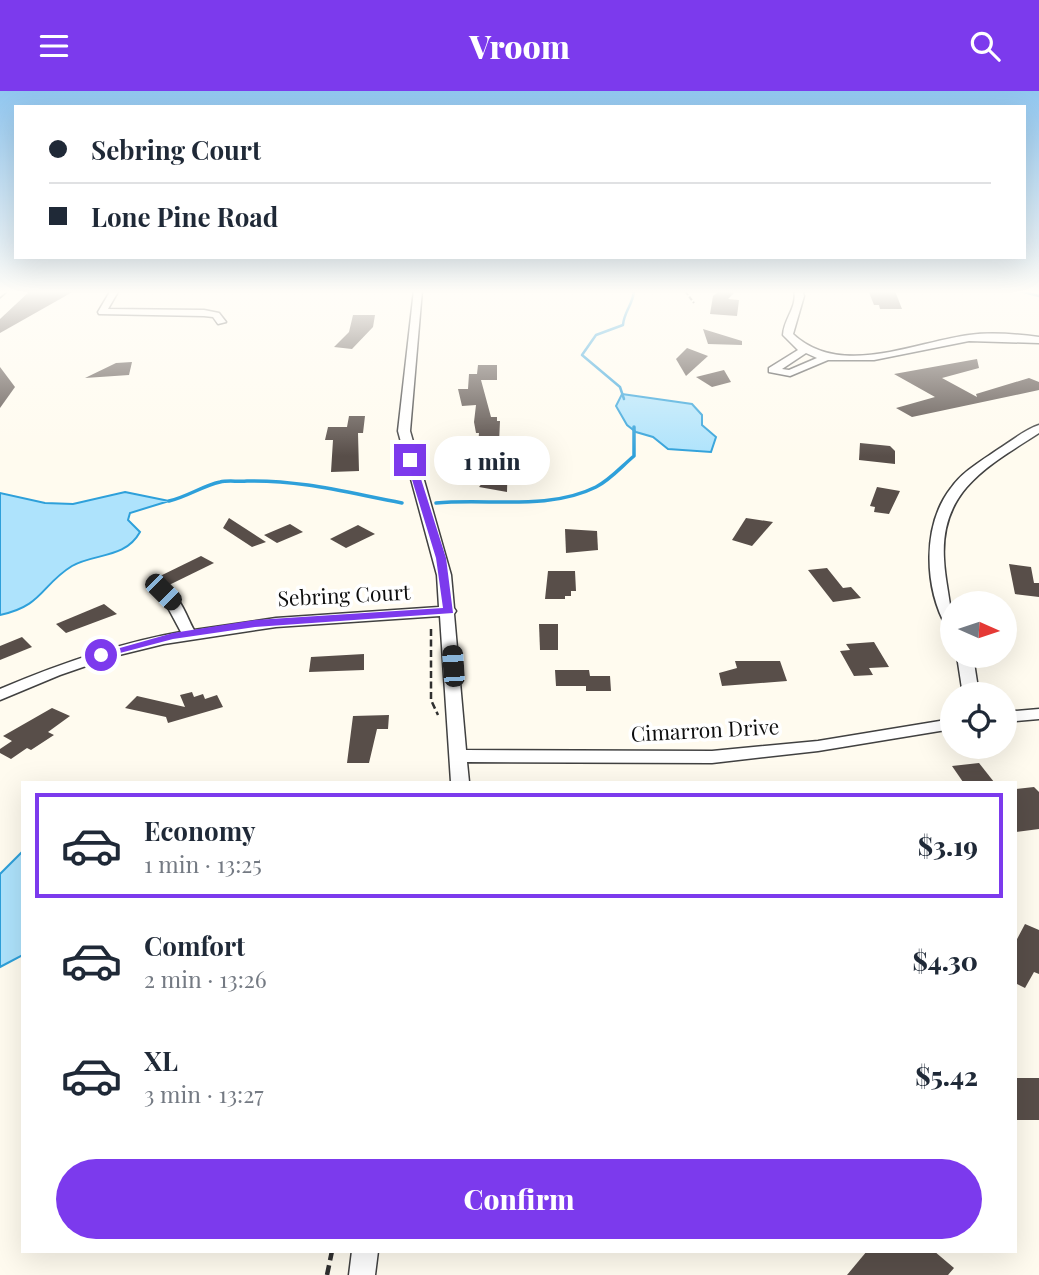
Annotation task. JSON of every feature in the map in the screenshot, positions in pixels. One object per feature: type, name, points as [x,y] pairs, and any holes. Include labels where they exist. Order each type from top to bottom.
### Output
[{"type":"street","points":[[413,345],[404,431],[441,558],[449,611],[460,781]]},
{"type":"street","points":[[799,345],[829,356],[885,357],[942,345]]},
{"type":"street","points":[[806,349],[772,370],[790,373],[829,356]]},
{"type":"street","points":[[940,591],[937,559],[940,532],[950,498],[963,482],[1039,428]]},
{"type":"street","points":[[163,592],[178,606],[181,622],[189,633]]},
{"type":"street","name":"Sebring Court","points":[[0,695],[87,659],[189,633],[290,620],[449,611]]},
{"type":"street","points":[[1017,716],[1039,715]]},
{"type":"street","name":"Cimarron Drive","points":[[459,756],[712,757],[818,746],[940,726]]},
{"type":"street","points":[[362,1275],[365,1253]]},
{"type":"path","points":[[431,619],[431,700],[440,720]]},
{"type":"path","points":[[327,1275],[332,1253]]},
{"type":"water","points":[[622,394],[692,404],[702,415],[702,425],[716,437],[711,452],[668,449],[653,437],[636,432],[627,425],[616,406]]},
{"type":"water","points":[[125,492],[169,501],[130,513],[128,520],[140,532],[126,547],[72,566],[34,601],[0,615],[0,493],[45,503],[73,504]]},
{"type":"water","points":[[21,853],[21,956],[0,967],[0,874]]},
{"type":"building","points":[[336,345],[356,345],[352,349],[334,347]]},
{"type":"building","points":[[687,348],[708,356],[686,376],[676,359]]},
{"type":"building","points":[[977,359],[979,368],[942,378],[977,397],[976,394],[1029,378],[1039,382],[1039,390],[912,417],[896,408],[935,397],[894,374]]},
{"type":"building","points":[[132,362],[129,375],[85,378],[116,363]]},
{"type":"building","points":[[478,365],[497,365],[497,380],[481,380],[491,417],[497,417],[497,421],[500,421],[498,465],[508,454],[507,492],[479,487],[497,466],[481,466],[482,456],[477,456],[479,433],[476,433],[474,422],[476,405],[462,406],[458,389],[468,389],[469,374],[477,374]]},
{"type":"building","points":[[0,367],[15,387],[0,408]]},
{"type":"building","points":[[724,370],[731,382],[712,387],[696,377]]},
{"type":"building","points":[[349,416],[365,416],[363,433],[358,433],[359,471],[331,472],[333,440],[325,440],[328,427],[347,427]]},
{"type":"building","points":[[860,443],[890,446],[895,451],[895,464],[859,460]]},
{"type":"building","points":[[877,487],[900,491],[889,514],[874,512],[875,507],[870,506]]},
{"type":"building","points":[[229,518],[266,542],[252,547],[223,528]]},
{"type":"building","points":[[746,518],[773,522],[752,546],[732,540]]},
{"type":"building","points":[[290,524],[303,532],[277,543],[264,535]]},
{"type":"building","points":[[358,525],[375,534],[346,548],[330,539]]},
{"type":"building","points":[[565,529],[597,531],[598,550],[566,553]]},
{"type":"building","points":[[201,556],[214,563],[167,586],[154,579]]},
{"type":"building","points":[[1009,564],[1031,567],[1034,583],[1039,583],[1039,597],[1017,594]]},
{"type":"building","points":[[827,568],[843,588],[851,587],[861,598],[833,602],[808,570]]},
{"type":"building","points":[[548,571],[575,571],[576,591],[571,591],[571,596],[565,596],[565,599],[545,599]]},
{"type":"building","points":[[104,604],[117,614],[66,633],[56,624]]},
{"type":"building","points":[[539,624],[558,624],[558,650],[540,650]]},
{"type":"building","points":[[22,637],[32,647],[0,660],[0,646]]},
{"type":"building","points":[[874,642],[889,667],[869,668],[873,675],[854,676],[840,651],[850,650],[846,644]]},
{"type":"building","points":[[364,654],[364,670],[309,672],[311,657]]},
{"type":"building","points":[[735,661],[780,661],[787,681],[722,686],[719,673],[737,668]]},
{"type":"building","points":[[555,670],[589,670],[590,676],[610,676],[611,691],[586,691],[586,686],[556,686]]},
{"type":"building","points":[[192,692],[194,697],[203,694],[205,699],[217,695],[223,707],[168,723],[166,717],[125,708],[137,696],[185,707],[180,695]]},
{"type":"building","points":[[52,708],[70,716],[48,732],[54,735],[11,759],[0,753],[0,749],[12,741],[3,736]]},
{"type":"building","points":[[389,715],[388,729],[377,729],[369,763],[347,763],[353,716]]},
{"type":"building","points":[[979,763],[993,781],[962,781],[952,766]]},
{"type":"building","points":[[1034,787],[1039,792],[1039,829],[1017,832],[1017,789]]},
{"type":"building","points":[[1025,924],[1039,930],[1039,974],[1034,972],[1025,988],[1017,984],[1017,939]]},
{"type":"building","points":[[1017,1078],[1039,1078],[1039,1120],[1017,1120]]},
{"type":"building","points":[[865,1253],[936,1253],[954,1268],[948,1275],[847,1275]]},
{"type":"waterway","points":[[589,345],[582,355],[620,387],[624,399]]},
{"type":"waterway","points":[[436,503],[538,501],[558,499],[596,487],[634,456],[634,427]]},
{"type":"waterway","points":[[169,501],[220,482],[268,481],[344,491],[402,503]]},
{"type":"route","points":[[101,655],[173,636],[255,623],[449,611],[441,558],[410,460]]}]
